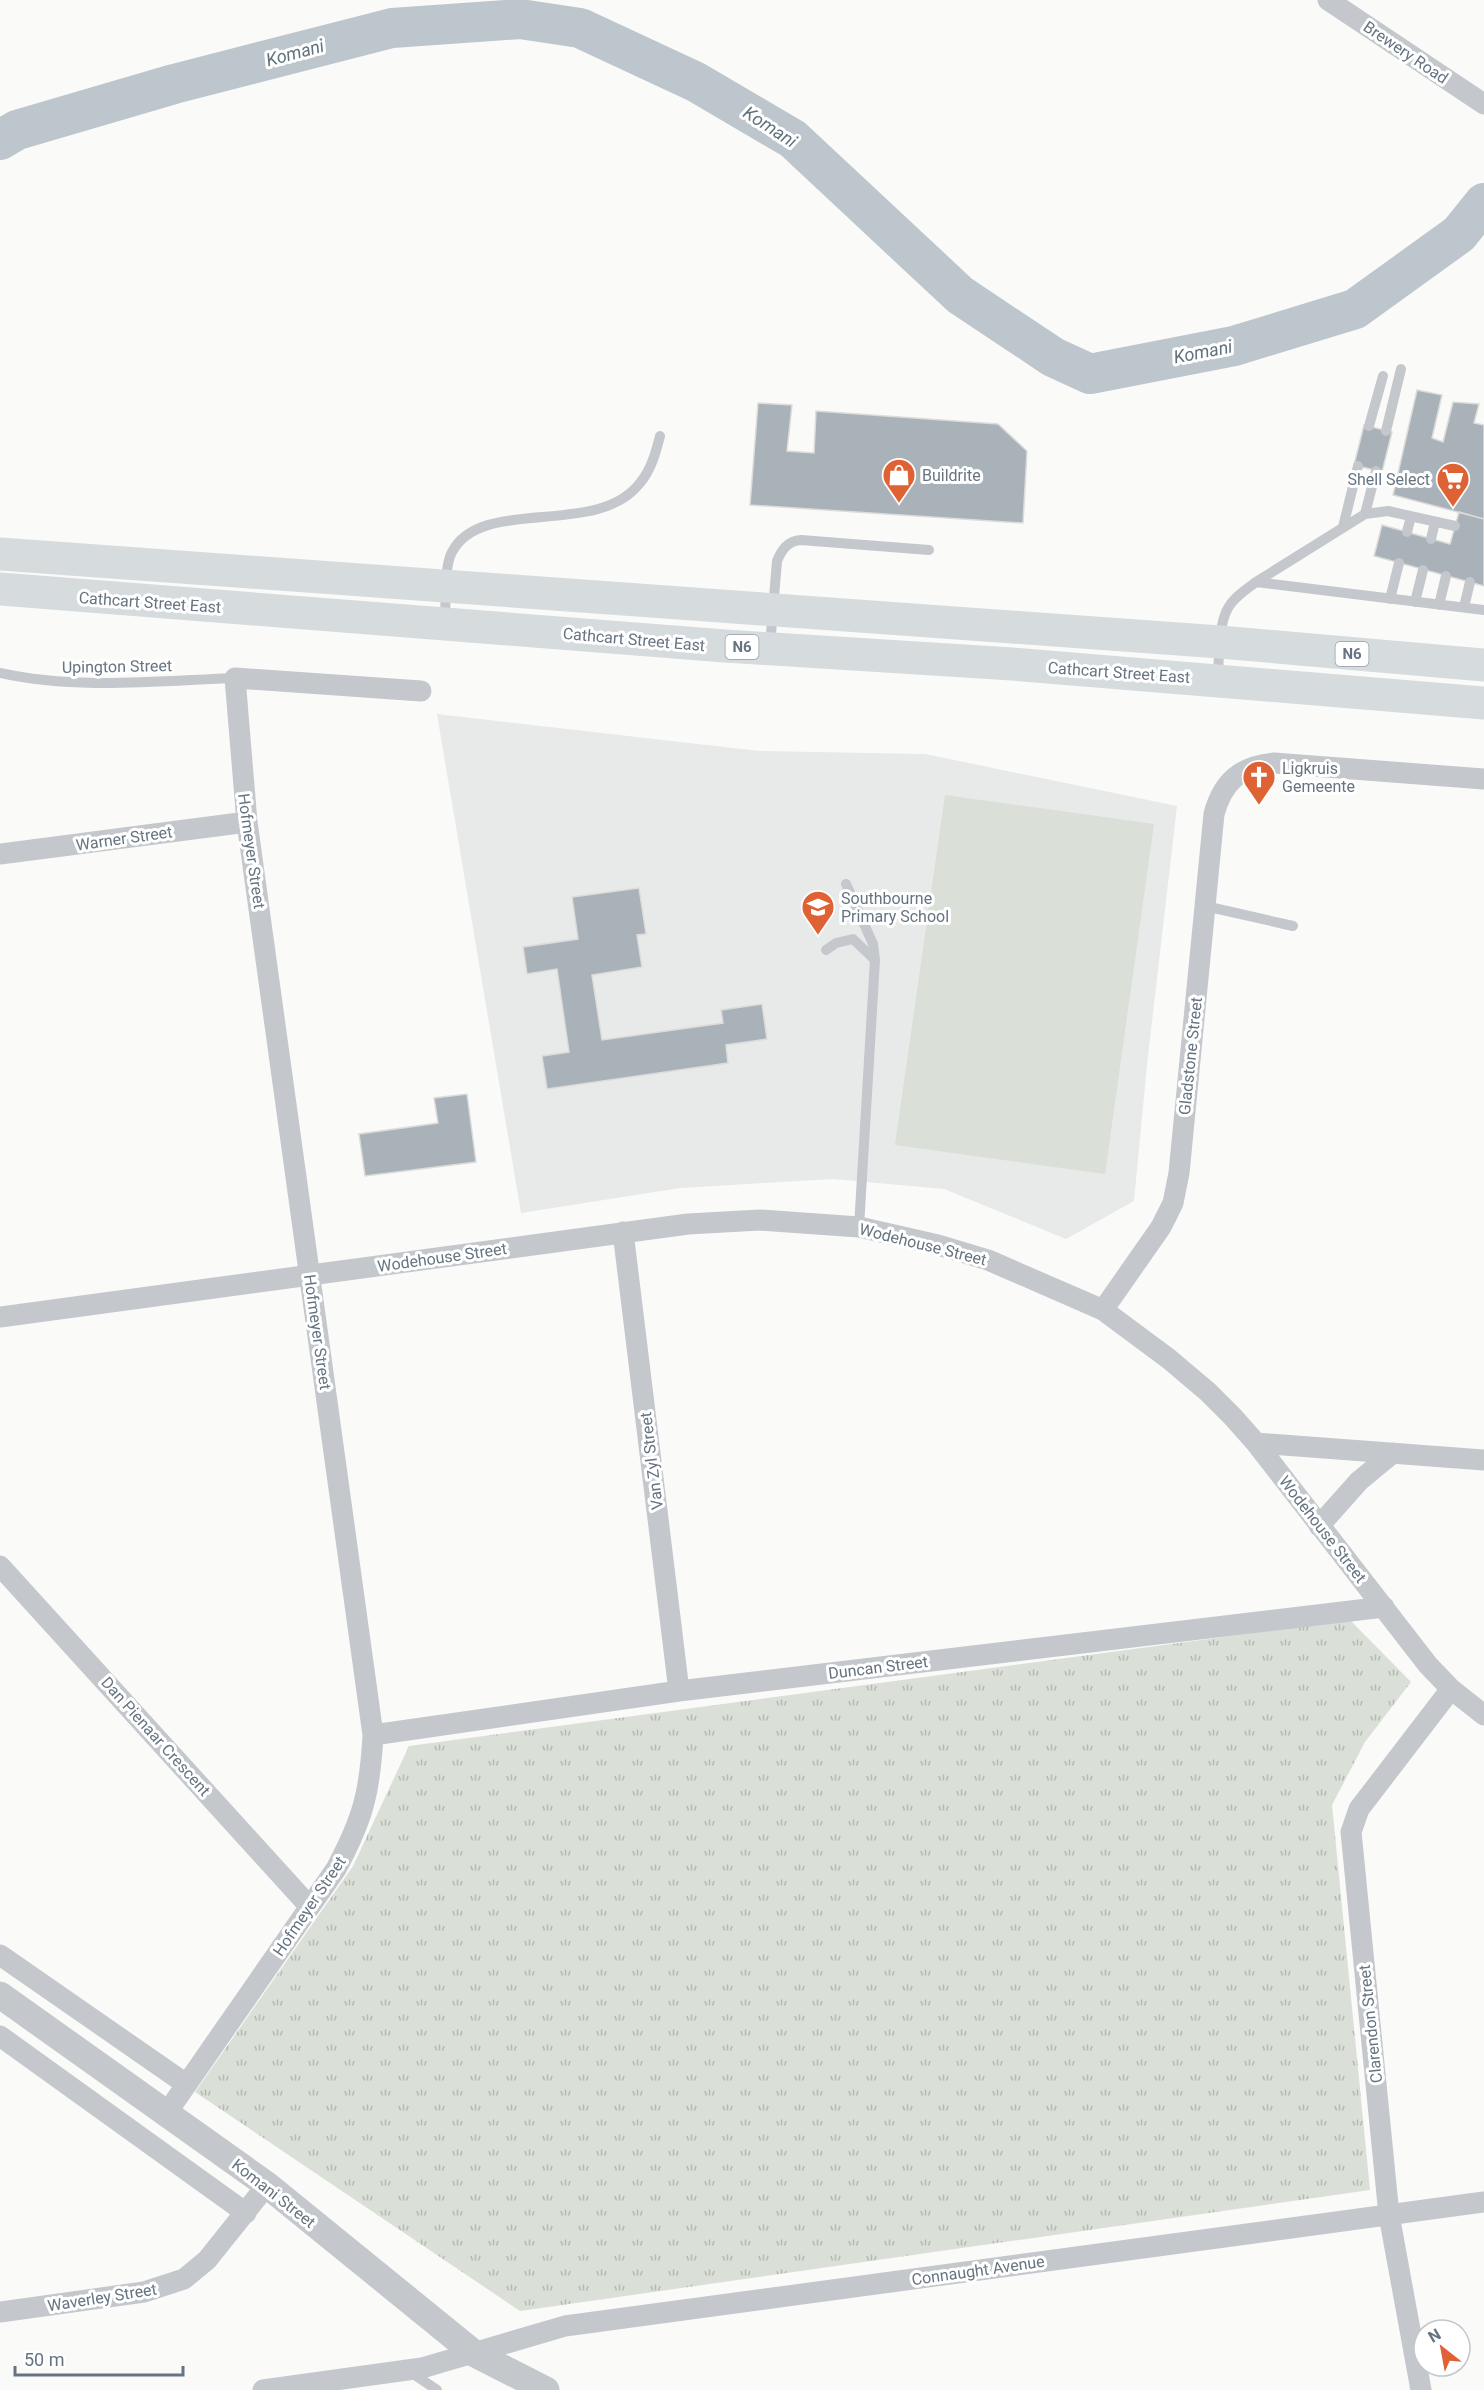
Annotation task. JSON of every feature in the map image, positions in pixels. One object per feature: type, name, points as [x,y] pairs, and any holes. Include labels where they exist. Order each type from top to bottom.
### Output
[{"type":"highway","name":"N6","points":[[0,554],[773,608],[1220,642],[1484,665]]},
{"type":"highway","name":"Cathcart Street East","points":[[0,589],[770,649],[1012,663],[1484,703]]},
{"type":"street","name":"Brewery Road","points":[[1328,0],[1484,104]]},
{"type":"street","points":[[234,678],[421,692]]},
{"type":"street","name":"Hofmeyer Street","points":[[166,2114],[336,1869],[352,1840],[365,1804],[371,1778],[373,1735],[247,822],[234,678]]},
{"type":"street","name":"Gladstone Street","points":[[1103,1310],[1155,1237],[1173,1203],[1179,1173],[1214,813],[1218,798],[1227,785],[1248,767],[1274,763],[1484,778]]},
{"type":"street","name":"Warner Street","points":[[0,854],[247,822]]},
{"type":"street","name":"Wodehouse Street","points":[[0,1317],[688,1224],[760,1220],[859,1227],[938,1245],[987,1260],[1103,1310],[1169,1359],[1208,1392],[1256,1443],[1428,1665],[1451,1689],[1484,1716]]},
{"type":"street","name":"Van Zyl Street","points":[[623,1232],[679,1690]]},
{"type":"street","points":[[1256,1443],[1484,1460]]},
{"type":"street","points":[[1319,1526],[1359,1481],[1393,1453]]},
{"type":"street","name":"Dan Pienaar Crescent","points":[[0,1566],[310,1907]]},
{"type":"street","name":"Duncan Street","points":[[373,1735],[679,1690],[1384,1607]]},
{"type":"street","name":"Clarendon Street","points":[[1421,2390],[1389,2215],[1351,1832],[1359,1809],[1451,1689]]},
{"type":"street","points":[[0,1955],[186,2084]]},
{"type":"street","name":"Komani Street","points":[[0,1995],[267,2185],[475,2354],[546,2390]]},
{"type":"street","name":"Komani Street","points":[[0,2036],[246,2214]]},
{"type":"street","name":"Waverley Street","points":[[0,2312],[135,2294],[166,2287],[193,2273],[246,2214],[267,2185]]},
{"type":"street","name":"Connaught Avenue","points":[[263,2390],[409,2371],[475,2354],[519,2338],[565,2326],[1484,2202]]},
{"type":"lane","points":[[1386,431],[1401,369]]},
{"type":"lane","points":[[1369,426],[1383,376]]},
{"type":"lane","points":[[445,624],[449,557],[458,542],[484,526],[507,521],[579,514],[600,510],[615,503],[640,484],[655,453],[660,436]]},
{"type":"lane","points":[[1343,527],[1358,466]]},
{"type":"lane","points":[[1365,514],[1376,471]]},
{"type":"lane","points":[[1218,679],[1220,642],[1227,609],[1256,582],[1365,514],[1388,511],[1455,526]]},
{"type":"lane","points":[[1407,532],[1411,516]]},
{"type":"lane","points":[[1431,539],[1435,522]]},
{"type":"lane","points":[[770,649],[777,561],[784,548],[795,540],[929,550]]},
{"type":"lane","points":[[1390,599],[1399,563]]},
{"type":"lane","points":[[1415,602],[1424,570]]},
{"type":"lane","points":[[1439,604],[1446,576]]},
{"type":"lane","points":[[1256,582],[1484,610]]},
{"type":"lane","points":[[1464,607],[1470,582]]},
{"type":"lane","name":"Upington Street","points":[[0,673],[77,683],[234,678]]},
{"type":"lane","points":[[846,884],[873,944],[875,960],[859,1227]]},
{"type":"lane","points":[[1205,906],[1293,926]]},
{"type":"lane","points":[[826,950],[836,943],[853,939],[875,960]]},
{"type":"lane","points":[[409,2371],[437,2390]]},
{"type":"shaded area","name":"Southbourne Primary School","points":[[437,714],[759,751],[925,754],[1177,806],[1134,1201],[1066,1239],[944,1189],[833,1179],[680,1188],[521,1213]]},
{"type":"green space","points":[[945,795],[1154,824],[1105,1174],[895,1145]]},
{"type":"green space","points":[[1350,1620],[1411,1682],[1365,1742],[1332,1805],[1370,2190],[520,2311],[195,2092],[353,1866],[409,1746]]},
{"type":"building","points":[[1417,390],[1442,395],[1432,438],[1443,442],[1453,402],[1479,404],[1474,423],[1484,425],[1484,519],[1393,495]]},
{"type":"building","points":[[758,403],[792,405],[787,451],[814,453],[816,411],[998,424],[1027,451],[1023,523],[750,505]]},
{"type":"building","points":[[1364,425],[1392,432],[1382,472],[1354,465]]},
{"type":"building","points":[[1459,512],[1484,519],[1484,586],[1374,556],[1382,525],[1450,544]]},
{"type":"building","points":[[639,888],[646,934],[637,935],[642,967],[592,975],[602,1040],[723,1023],[721,1010],[762,1004],[767,1039],[726,1045],[728,1063],[547,1089],[542,1056],[569,1052],[557,969],[527,974],[523,947],[578,939],[572,897]]},
{"type":"building","points":[[467,1094],[476,1162],[365,1176],[359,1134],[438,1123],[434,1098]]},
{"type":"waterway","name":"Komani","points":[[0,140],[17,130],[174,84],[392,28],[520,19],[580,28],[696,82],[793,139],[960,295],[1053,357],[1090,374],[1234,346],[1355,309],[1459,234],[1484,203]]},
{"type":"place","name":"Buildrite","points":[[899,504]]},
{"type":"place","name":"Shell Select","points":[[1453,508]]},
{"type":"place","name":"Ligkruis Gemeente","points":[[1259,806]]},
{"type":"place","name":"Southbourne Primary School","points":[[818,936]]}]
